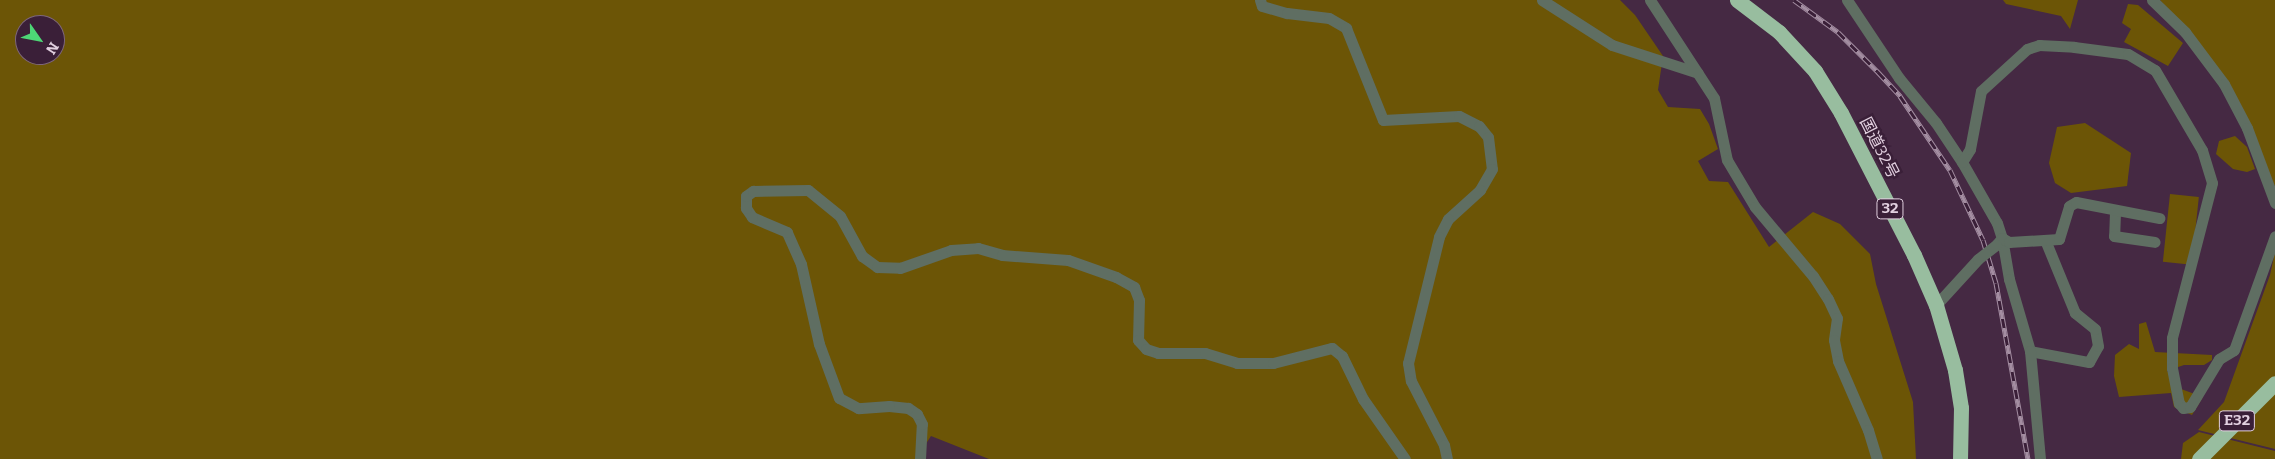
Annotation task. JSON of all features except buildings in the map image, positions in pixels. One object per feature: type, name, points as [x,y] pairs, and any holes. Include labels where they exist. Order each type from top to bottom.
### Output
[{"type":"highway","name":"国道32号","points":[[1737,0],[1779,32],[1815,71],[1841,113],[1936,305],[1955,370],[1961,408],[1960,459]]},
{"type":"highway","name":"E32","points":[[2199,459],[2275,383]]},
{"type":"street","points":[[1260,0],[1262,6],[1287,13],[1329,18],[1346,28],[1384,120],[1458,116],[1479,126],[1488,137],[1492,169],[1480,190],[1448,219],[1439,238],[1408,364],[1411,381],[1444,445],[1447,459]]},
{"type":"street","points":[[1542,0],[1612,44],[1698,73]]},
{"type":"street","points":[[1650,0],[1714,98],[1727,160],[1756,207],[1813,276],[1837,318],[1834,340],[1838,361],[1868,430],[1877,459]]},
{"type":"street","points":[[1847,0],[1899,78],[1936,123],[1962,162],[1997,223],[1999,242],[2030,351],[2040,459]]},
{"type":"street","points":[[2152,0],[2190,39],[2224,84],[2250,137],[2275,203]]},
{"type":"street","points":[[1962,162],[1970,149],[1981,90],[2027,49],[2048,45],[2128,54],[2155,70],[2208,161],[2212,183],[2172,338],[2172,368],[2179,403],[2183,408],[2190,407],[2219,359],[2234,350],[2275,236]]},
{"type":"street","points":[[920,459],[922,424],[917,414],[908,408],[889,406],[858,408],[839,398],[820,344],[801,264],[787,232],[752,217],[749,213],[746,196],[753,191],[808,190],[840,216],[862,256],[877,267],[900,268],[951,250],[978,248],[1002,254],[1068,260],[1116,277],[1134,287],[1139,300],[1138,340],[1146,349],[1158,353],[1205,353],[1237,363],[1273,363],[1332,348],[1342,356],[1363,399],[1405,459]]},
{"type":"street","points":[[1936,305],[1978,259],[1999,242],[2059,239],[2070,206],[2076,202],[2116,212],[2159,218]]},
{"type":"street","points":[[2116,212],[2114,236],[2155,242]]},
{"type":"street","points":[[2030,351],[2089,362],[2098,346],[2095,328],[2075,313],[2045,240]]},
{"type":"shaded area","points":[[0,0],[1620,0],[1635,15],[1663,56],[1658,90],[1668,107],[1700,109],[1709,124],[1718,149],[1698,161],[1709,181],[1728,182],[1769,247],[1813,212],[1840,224],[1870,254],[1876,284],[1913,402],[1916,459],[989,459],[931,436],[916,459],[0,459]]},
{"type":"shaded area","points":[[2003,0],[2078,0],[2070,29],[2061,16],[2006,4]]},
{"type":"shaded area","points":[[2160,0],[2275,0],[2275,187],[2243,110]]},
{"type":"shaded area","points":[[2128,4],[2138,5],[2183,43],[2168,66],[2124,42],[2131,29],[2122,23]]},
{"type":"shaded area","points":[[2085,123],[2131,153],[2127,186],[2071,193],[2055,183],[2049,163],[2057,127]]},
{"type":"shaded area","points":[[2235,136],[2247,147],[2255,169],[2247,172],[2233,169],[2216,154],[2219,141]]},
{"type":"shaded area","points":[[2170,194],[2199,197],[2192,265],[2163,262]]},
{"type":"shaded area","points":[[2275,252],[2275,449],[2198,430],[2224,402],[2270,275]]},
{"type":"shaded area","points":[[2146,322],[2155,352],[2212,355],[2212,360],[2204,365],[2184,365],[2167,371],[2181,389],[2203,397],[2192,415],[2174,407],[2171,393],[2119,397],[2114,376],[2115,355],[2129,344],[2139,349],[2139,324]]},
{"type":"shaded area","points":[[2199,432],[2275,451],[2275,459],[2181,459],[2183,443]]},
{"type":"railway","points":[[1794,0],[1838,32],[1878,72],[1900,96],[1950,170],[1983,240],[1996,283],[2028,459]]}]
